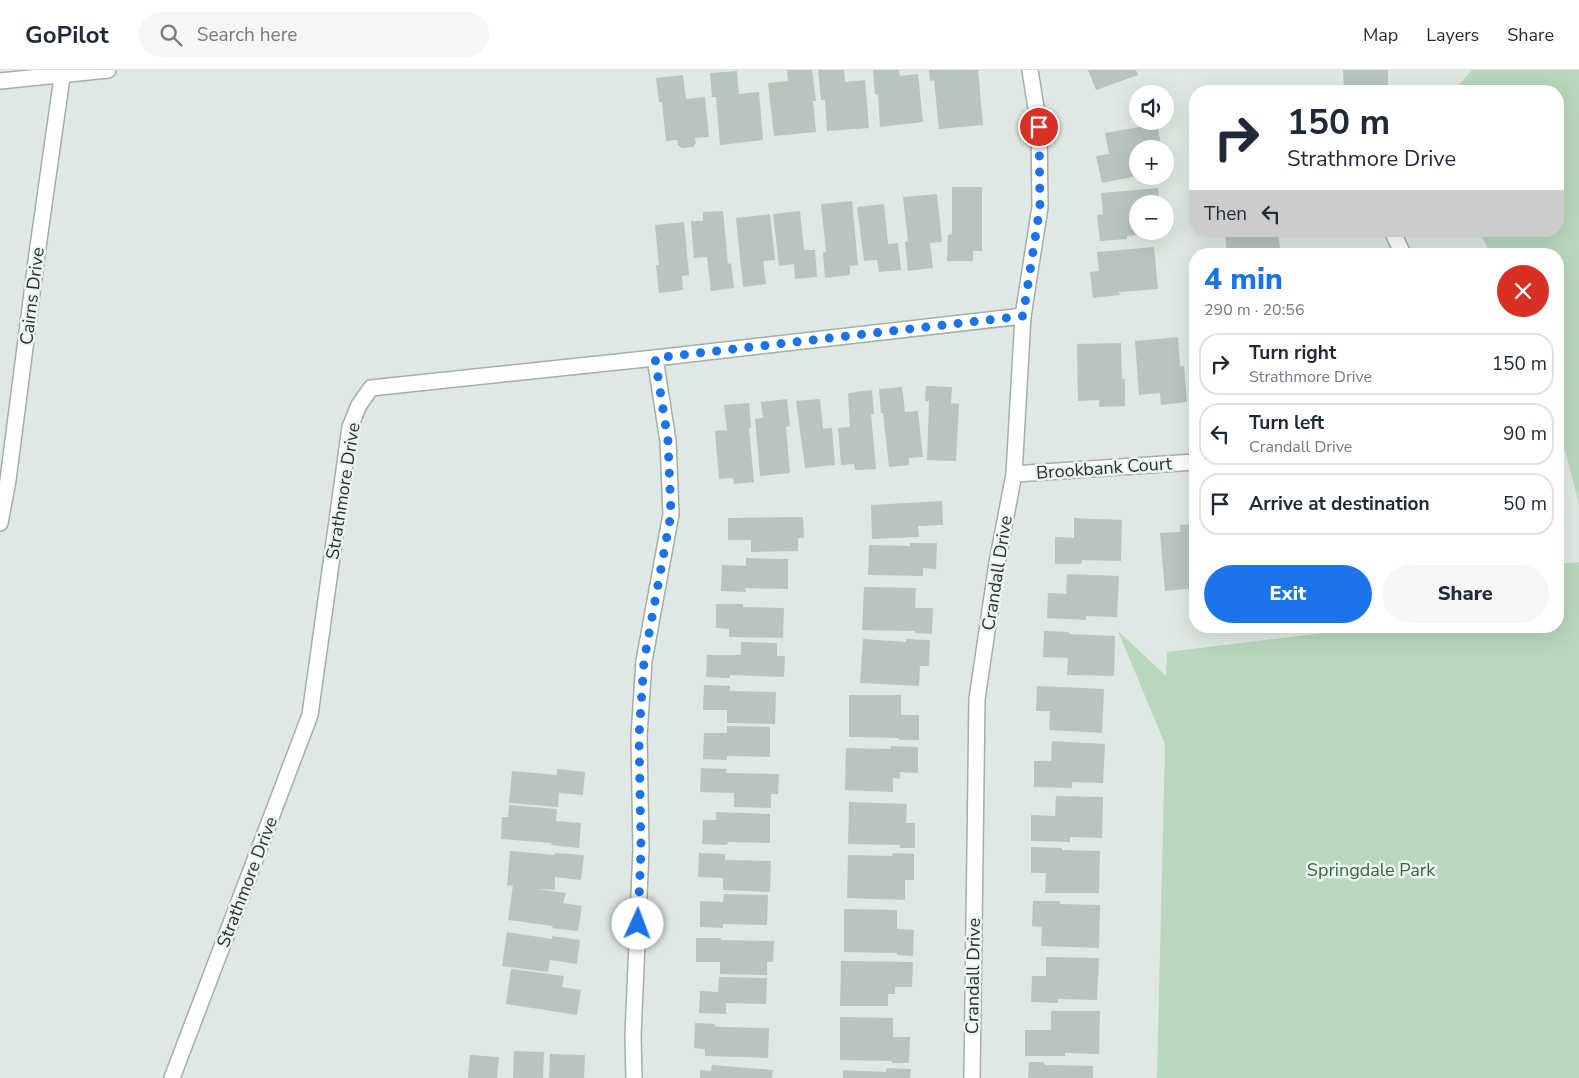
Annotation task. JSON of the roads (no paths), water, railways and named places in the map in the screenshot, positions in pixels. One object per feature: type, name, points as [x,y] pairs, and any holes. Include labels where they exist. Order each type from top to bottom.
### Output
[{"type":"street","points":[[0,81],[63,72],[108,70]]},
{"type":"street","name":"Crandall Drive","points":[[972,1078],[977,699],[997,563],[1014,474],[1023,316],[1040,207],[1039,127],[1030,70]]},
{"type":"street","name":"Cairns Drive","points":[[0,523],[8,480],[63,72]]},
{"type":"street","name":"Strathmore Drive","points":[[172,1078],[310,715],[350,427],[359,405],[371,388],[1023,316]]},
{"type":"street","points":[[634,1078],[633,1036],[641,849],[639,736],[644,661],[671,514],[668,441],[655,358]]},
{"type":"street","name":"Brookbank Court","points":[[1014,474],[1189,462]]},
{"type":"park label","name":"Springdale Park","points":[[1371,870]]}]
